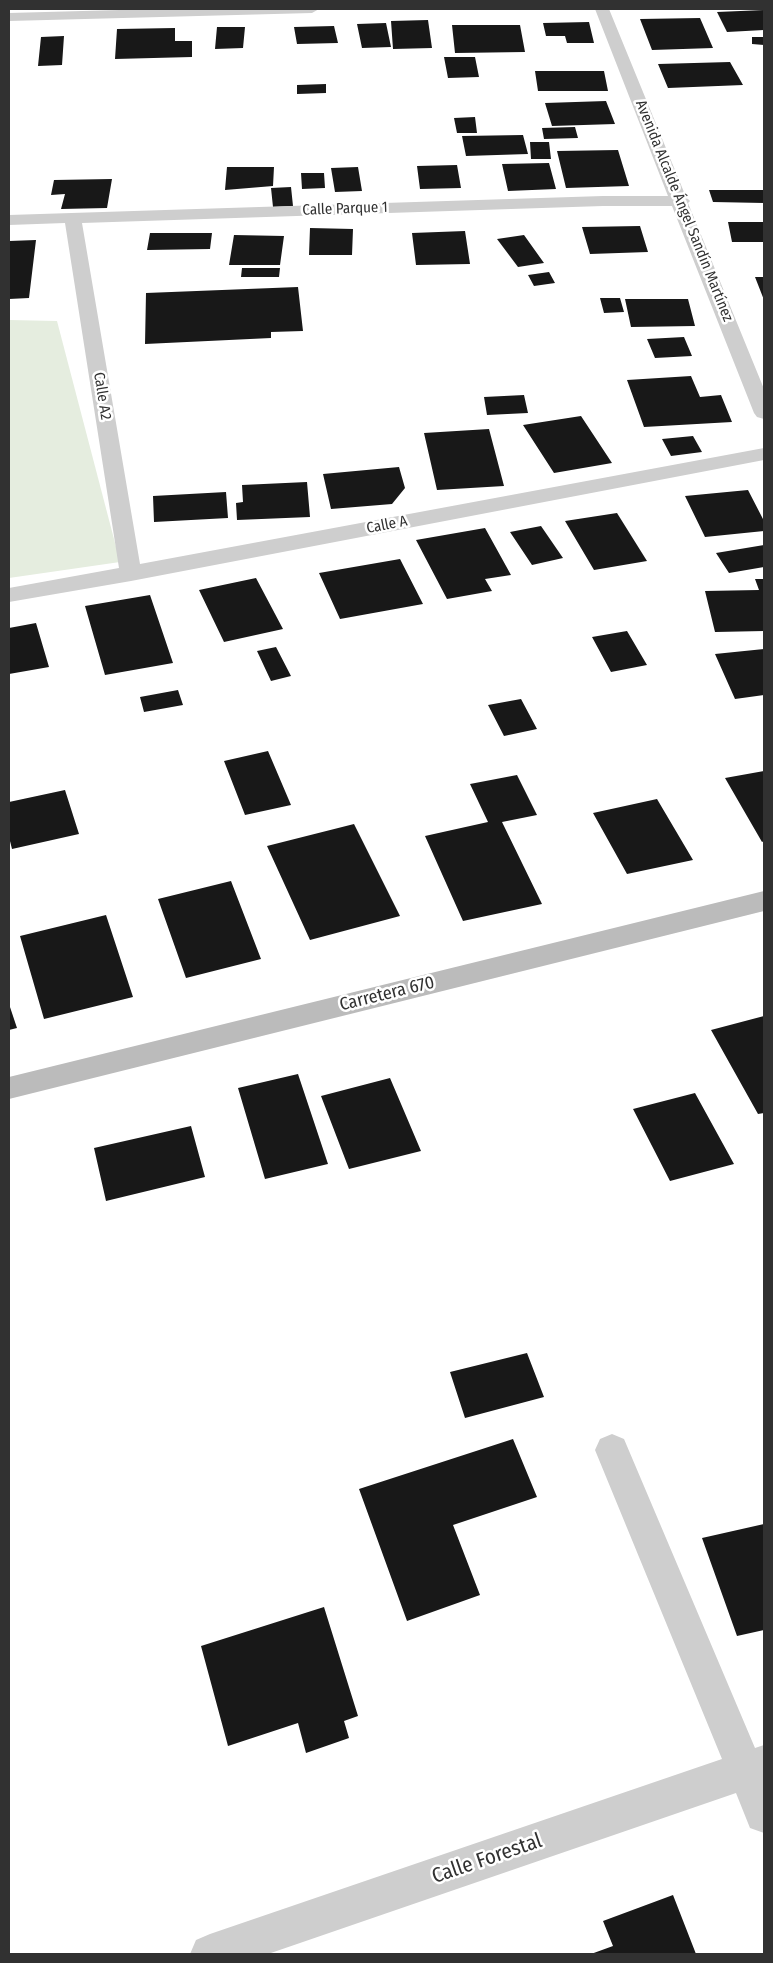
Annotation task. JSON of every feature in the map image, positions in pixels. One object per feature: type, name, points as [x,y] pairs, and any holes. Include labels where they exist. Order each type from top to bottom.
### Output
[{"type":"street","points":[[9,18],[215,10],[312,9]]},
{"type":"street","name":"Avenida Alcalde Ángel Sandín Martínez","points":[[602,9],[681,201],[764,413]]},
{"type":"street","name":"Calle Parque 1","points":[[9,220],[583,202],[681,201]]},
{"type":"street","name":"Calle A2","points":[[73,218],[131,574]]},
{"type":"street","name":"Calle A","points":[[9,595],[131,574],[764,454]]},
{"type":"street","name":"Carretera 670","points":[[9,1088],[764,901]]},
{"type":"street","points":[[612,1450],[755,1767],[764,1814]]},
{"type":"street","name":"Calle Forestal","points":[[210,1954],[755,1767]]},
{"type":"shaded area","points":[[9,320],[57,321],[120,562],[9,578]]},
{"type":"building","points":[[764,10],[764,30],[727,32],[717,12]]},
{"type":"building","points":[[700,18],[713,48],[652,50],[640,19]]},
{"type":"building","points":[[428,20],[432,48],[393,49],[391,21]]},
{"type":"building","points":[[589,22],[594,43],[567,43],[565,36],[546,36],[543,23]]},
{"type":"building","points":[[386,23],[391,47],[362,48],[357,24]]},
{"type":"building","points":[[452,25],[520,25],[525,52],[455,53]]},
{"type":"building","points":[[334,26],[338,43],[297,44],[294,27]]},
{"type":"building","points":[[217,27],[245,27],[243,48],[215,49]]},
{"type":"building","points":[[175,28],[175,41],[192,41],[192,57],[115,59],[117,29]]},
{"type":"building","points":[[64,36],[62,65],[38,66],[41,37]]},
{"type":"building","points":[[752,37],[764,37],[764,45],[752,44]]},
{"type":"building","points":[[444,57],[475,57],[479,77],[448,78]]},
{"type":"building","points":[[730,62],[743,85],[668,88],[658,64]]},
{"type":"building","points":[[535,71],[604,71],[608,91],[538,91]]},
{"type":"building","points":[[326,84],[326,93],[297,94],[297,85]]},
{"type":"building","points":[[606,101],[615,124],[552,126],[545,103]]},
{"type":"building","points":[[475,117],[477,133],[457,133],[454,118]]},
{"type":"building","points":[[575,127],[578,138],[544,139],[542,128]]},
{"type":"building","points":[[523,135],[528,154],[466,156],[462,136]]},
{"type":"building","points":[[530,142],[549,142],[551,159],[531,159]]},
{"type":"building","points":[[618,150],[629,186],[566,188],[557,151]]},
{"type":"building","points":[[549,163],[556,189],[508,191],[502,164]]},
{"type":"building","points":[[457,165],[461,188],[420,189],[417,166]]},
{"type":"building","points":[[227,167],[274,167],[273,186],[225,190]]},
{"type":"building","points":[[358,167],[362,191],[335,192],[331,168]]},
{"type":"building","points":[[301,173],[324,173],[325,188],[302,189]]},
{"type":"building","points":[[112,179],[107,208],[61,209],[65,194],[51,195],[54,180]]},
{"type":"building","points":[[291,187],[293,206],[273,207],[271,188]]},
{"type":"building","points":[[709,190],[764,190],[764,203],[713,202]]},
{"type":"building","points":[[728,222],[764,222],[764,242],[732,242]]},
{"type":"building","points":[[640,226],[648,252],[590,254],[582,227]]},
{"type":"building","points":[[310,228],[353,229],[352,255],[309,255]]},
{"type":"building","points":[[465,231],[470,264],[416,265],[412,233]]},
{"type":"building","points":[[150,233],[212,233],[210,249],[147,250]]},
{"type":"building","points":[[234,235],[284,236],[280,265],[229,265]]},
{"type":"building","points":[[524,235],[544,263],[518,267],[497,239]]},
{"type":"building","points":[[36,240],[29,298],[9,299],[9,241]]},
{"type":"building","points":[[242,268],[280,268],[279,277],[241,277]]},
{"type":"building","points":[[549,272],[555,283],[534,286],[528,275]]},
{"type":"building","points":[[755,277],[764,277],[764,300]]},
{"type":"building","points":[[298,287],[303,331],[271,332],[271,338],[145,344],[146,293]]},
{"type":"building","points":[[600,298],[620,298],[624,312],[604,313]]},
{"type":"building","points":[[625,299],[688,299],[695,326],[631,327]]},
{"type":"building","points":[[684,337],[692,356],[655,358],[647,339]]},
{"type":"building","points":[[691,376],[700,397],[721,395],[732,422],[644,427],[627,380]]},
{"type":"building","points":[[524,395],[528,413],[487,415],[484,397]]},
{"type":"building","points":[[581,416],[612,463],[554,473],[523,425]]},
{"type":"building","points":[[489,429],[504,486],[437,490],[424,433]]},
{"type":"building","points":[[693,436],[702,452],[671,456],[662,439]]},
{"type":"building","points":[[399,467],[405,488],[392,504],[331,509],[323,474]]},
{"type":"building","points":[[307,482],[310,517],[237,520],[236,503],[243,502],[242,485]]},
{"type":"building","points":[[748,490],[764,521],[764,531],[705,537],[685,496]]},
{"type":"building","points":[[226,492],[228,518],[154,522],[153,496]]},
{"type":"building","points":[[617,513],[647,561],[594,570],[565,521]]},
{"type":"building","points":[[541,526],[563,558],[532,565],[510,532]]},
{"type":"building","points":[[485,528],[511,575],[485,579],[492,591],[447,599],[416,540]]},
{"type":"building","points":[[764,545],[764,567],[729,573],[716,553]]},
{"type":"building","points":[[400,559],[423,604],[340,619],[319,573]]},
{"type":"building","points":[[256,578],[283,629],[224,642],[199,590]]},
{"type":"building","points":[[755,579],[764,579],[764,631],[715,632],[705,591],[759,590]]},
{"type":"building","points":[[150,595],[173,663],[105,675],[85,606]]},
{"type":"building","points":[[36,623],[49,667],[9,674],[9,628]]},
{"type":"building","points":[[627,631],[647,665],[611,672],[592,637]]},
{"type":"building","points":[[276,647],[291,676],[271,681],[257,651]]},
{"type":"building","points":[[764,649],[764,695],[735,699],[715,654]]},
{"type":"building","points":[[178,690],[183,705],[144,712],[140,697]]},
{"type":"building","points":[[521,699],[537,729],[504,736],[488,705]]},
{"type":"building","points":[[268,751],[291,805],[245,815],[224,761]]},
{"type":"building","points":[[764,771],[764,841],[762,842],[725,778]]},
{"type":"building","points":[[517,775],[537,815],[502,822],[542,904],[463,921],[425,836],[488,822],[470,784]]},
{"type":"building","points":[[65,790],[79,834],[12,849],[9,837],[9,802]]},
{"type":"building","points":[[657,799],[693,860],[627,874],[593,813]]},
{"type":"building","points":[[354,824],[400,916],[310,940],[267,846]]},
{"type":"building","points":[[231,881],[261,959],[186,978],[158,899]]},
{"type":"building","points":[[106,915],[133,997],[44,1019],[20,936]]},
{"type":"building","points":[[9,1004],[17,1028],[9,1030]]},
{"type":"building","points":[[764,1016],[764,1113],[758,1114],[711,1030]]},
{"type":"building","points":[[298,1074],[328,1164],[265,1179],[238,1088]]},
{"type":"building","points":[[390,1078],[421,1151],[349,1169],[321,1096]]},
{"type":"building","points":[[695,1093],[734,1164],[670,1181],[633,1109]]},
{"type":"building","points":[[191,1126],[205,1177],[106,1201],[94,1148]]},
{"type":"building","points":[[527,1353],[544,1397],[465,1418],[450,1372]]},
{"type":"building","points":[[513,1439],[537,1497],[453,1525],[480,1595],[407,1621],[359,1489]]},
{"type":"building","points":[[764,1524],[764,1630],[737,1636],[702,1538]]},
{"type":"building","points":[[324,1607],[358,1716],[344,1721],[349,1738],[306,1753],[298,1723],[228,1746],[201,1646]]},
{"type":"building","points":[[673,1895],[696,1954],[591,1954],[613,1946],[603,1921]]}]
